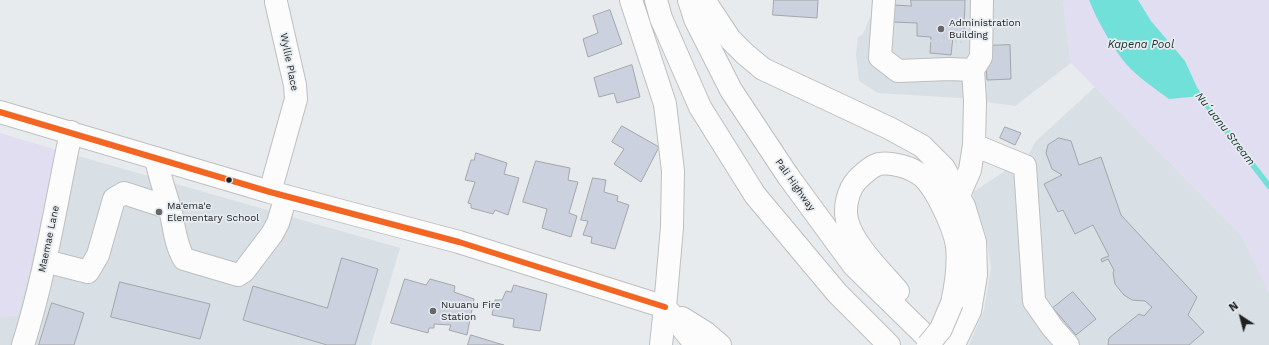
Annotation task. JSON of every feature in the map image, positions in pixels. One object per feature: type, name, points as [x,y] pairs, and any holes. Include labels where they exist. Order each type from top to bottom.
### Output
[{"type":"main road","points":[[631,0],[664,104],[673,171],[672,227],[661,345]]},
{"type":"main road","points":[[656,0],[661,18],[700,107],[755,195],[837,293],[889,345]]},
{"type":"main road","name":"Pali Highway","points":[[689,0],[696,19],[732,90],[788,176],[854,266],[935,345]]},
{"type":"main road","points":[[704,0],[730,39],[763,69],[889,128],[922,146],[944,168],[964,206],[975,242],[976,275],[961,307],[941,328],[928,345]]},
{"type":"main road","points":[[884,0],[880,57],[898,71],[949,69],[973,70]]},
{"type":"main road","points":[[959,195],[970,170],[973,149],[975,101],[973,70],[981,57],[982,0]]},
{"type":"main road","name":"Wyllie Place","points":[[170,208],[180,252],[184,259],[238,275],[244,271],[272,234],[278,223],[278,194],[296,99],[295,85],[276,2]]},
{"type":"main road","points":[[0,112],[278,194],[459,242],[665,307],[706,333],[720,345]]},
{"type":"main road","name":"Maemae Lane","points":[[23,345],[30,324],[45,261],[71,132]]},
{"type":"main road","points":[[944,168],[973,149]]},
{"type":"main road","points":[[973,149],[1025,166],[1034,300],[1052,327],[1068,345]]},
{"type":"main road","points":[[156,158],[160,177],[170,208]]},
{"type":"main road","points":[[941,345],[923,319],[868,257],[852,234],[847,219],[847,203],[852,186],[862,175],[878,164],[895,165],[910,169],[922,176],[933,190],[947,215],[957,246],[957,278],[961,307],[956,340],[952,345]]},
{"type":"main road","points":[[45,261],[88,272],[98,256],[114,199],[124,193],[170,208]]},
{"type":"main road","points":[[665,307],[696,345]]},
{"type":"path","points":[[930,41],[969,42]]},
{"type":"shaded area","points":[[872,0],[1063,0],[1071,63],[1015,106],[960,98],[878,93],[859,81],[856,54],[858,37],[863,34],[871,15]]},
{"type":"shaded area","points":[[1063,0],[1269,0],[1269,292],[1242,236],[1071,63]]},
{"type":"shaded area","points":[[1095,87],[1242,236],[1269,292],[1269,345],[969,345],[984,310],[991,267],[986,235],[974,201],[973,192],[1028,156],[1036,141]]},
{"type":"shaded area","points":[[0,133],[57,150],[18,315],[0,317]]},
{"type":"shaded area","name":"Ma'ema'e Elementary School","points":[[57,150],[400,248],[371,345],[0,345],[0,317],[18,315]]},
{"type":"water","name":"Kapena Pool","points":[[1089,0],[1138,0],[1151,21],[1185,61],[1201,96],[1169,99],[1138,76],[1127,65],[1112,45]]},
{"type":"building","points":[[774,0],[818,0],[817,18],[773,15]]},
{"type":"building","name":"Administration Building","points":[[911,0],[965,0],[964,34],[953,37],[951,55],[930,53],[931,37],[917,36],[917,23],[893,22],[894,5],[911,6]]},
{"type":"building","points":[[610,10],[622,44],[588,57],[583,39],[598,33],[593,16]]},
{"type":"building","points":[[1010,45],[1011,79],[987,80],[985,46]]},
{"type":"building","points":[[632,65],[640,97],[617,103],[614,93],[599,97],[594,78]]},
{"type":"building","points":[[622,126],[659,147],[641,182],[614,164],[624,149],[612,142]]},
{"type":"building","points":[[1005,127],[1021,133],[1015,145],[1000,138]]},
{"type":"building","points":[[1059,138],[1071,141],[1079,165],[1101,157],[1121,215],[1197,297],[1188,315],[1204,332],[1189,345],[1108,345],[1109,338],[1139,314],[1144,316],[1152,307],[1145,301],[1132,300],[1124,295],[1115,284],[1113,273],[1114,270],[1108,259],[1102,262],[1101,259],[1109,256],[1093,225],[1075,234],[1063,210],[1058,212],[1044,184],[1062,175],[1052,169],[1046,153],[1048,145]]},
{"type":"building","points":[[476,153],[507,163],[504,174],[519,178],[508,215],[495,210],[493,214],[471,208],[471,204],[468,203],[475,182],[465,180],[471,160],[474,160]]},
{"type":"building","points":[[536,161],[570,168],[568,180],[578,182],[569,213],[577,216],[571,237],[542,228],[547,209],[523,202]]},
{"type":"building","points":[[593,178],[606,180],[604,192],[618,196],[617,201],[629,205],[615,249],[591,243],[592,237],[583,235],[588,221],[581,220]]},
{"type":"building","points":[[342,258],[378,269],[355,345],[327,345],[243,320],[253,286],[327,308]]},
{"type":"building","name":"Nuuanu Fire Station","points":[[405,279],[426,285],[430,279],[455,286],[454,292],[474,299],[467,335],[449,330],[451,325],[434,324],[434,328],[429,328],[428,333],[391,323]]},
{"type":"building","points":[[120,282],[210,304],[200,339],[111,317]]},
{"type":"building","points":[[514,285],[547,294],[540,331],[513,327],[514,319],[492,315],[495,300],[502,300],[506,291],[511,292]]},
{"type":"building","points":[[1073,292],[1096,319],[1076,335],[1053,308]]},
{"type":"building","points":[[52,303],[84,313],[74,345],[39,345]]},
{"type":"building","points":[[471,335],[497,343],[504,345],[468,345]]},
{"type":"waterway","name":"Nuʻuanu Stream","points":[[1196,91],[1269,186]]},
{"type":"transit line","points":[[0,112],[270,192],[459,242],[665,307]]},
{"type":"place","name":"Administration Building","points":[[941,29]]},
{"type":"place","name":"Ma'ema'e Elementary School","points":[[159,212]]},
{"type":"place","name":"Nuuanu Fire Station","points":[[433,311]]}]
